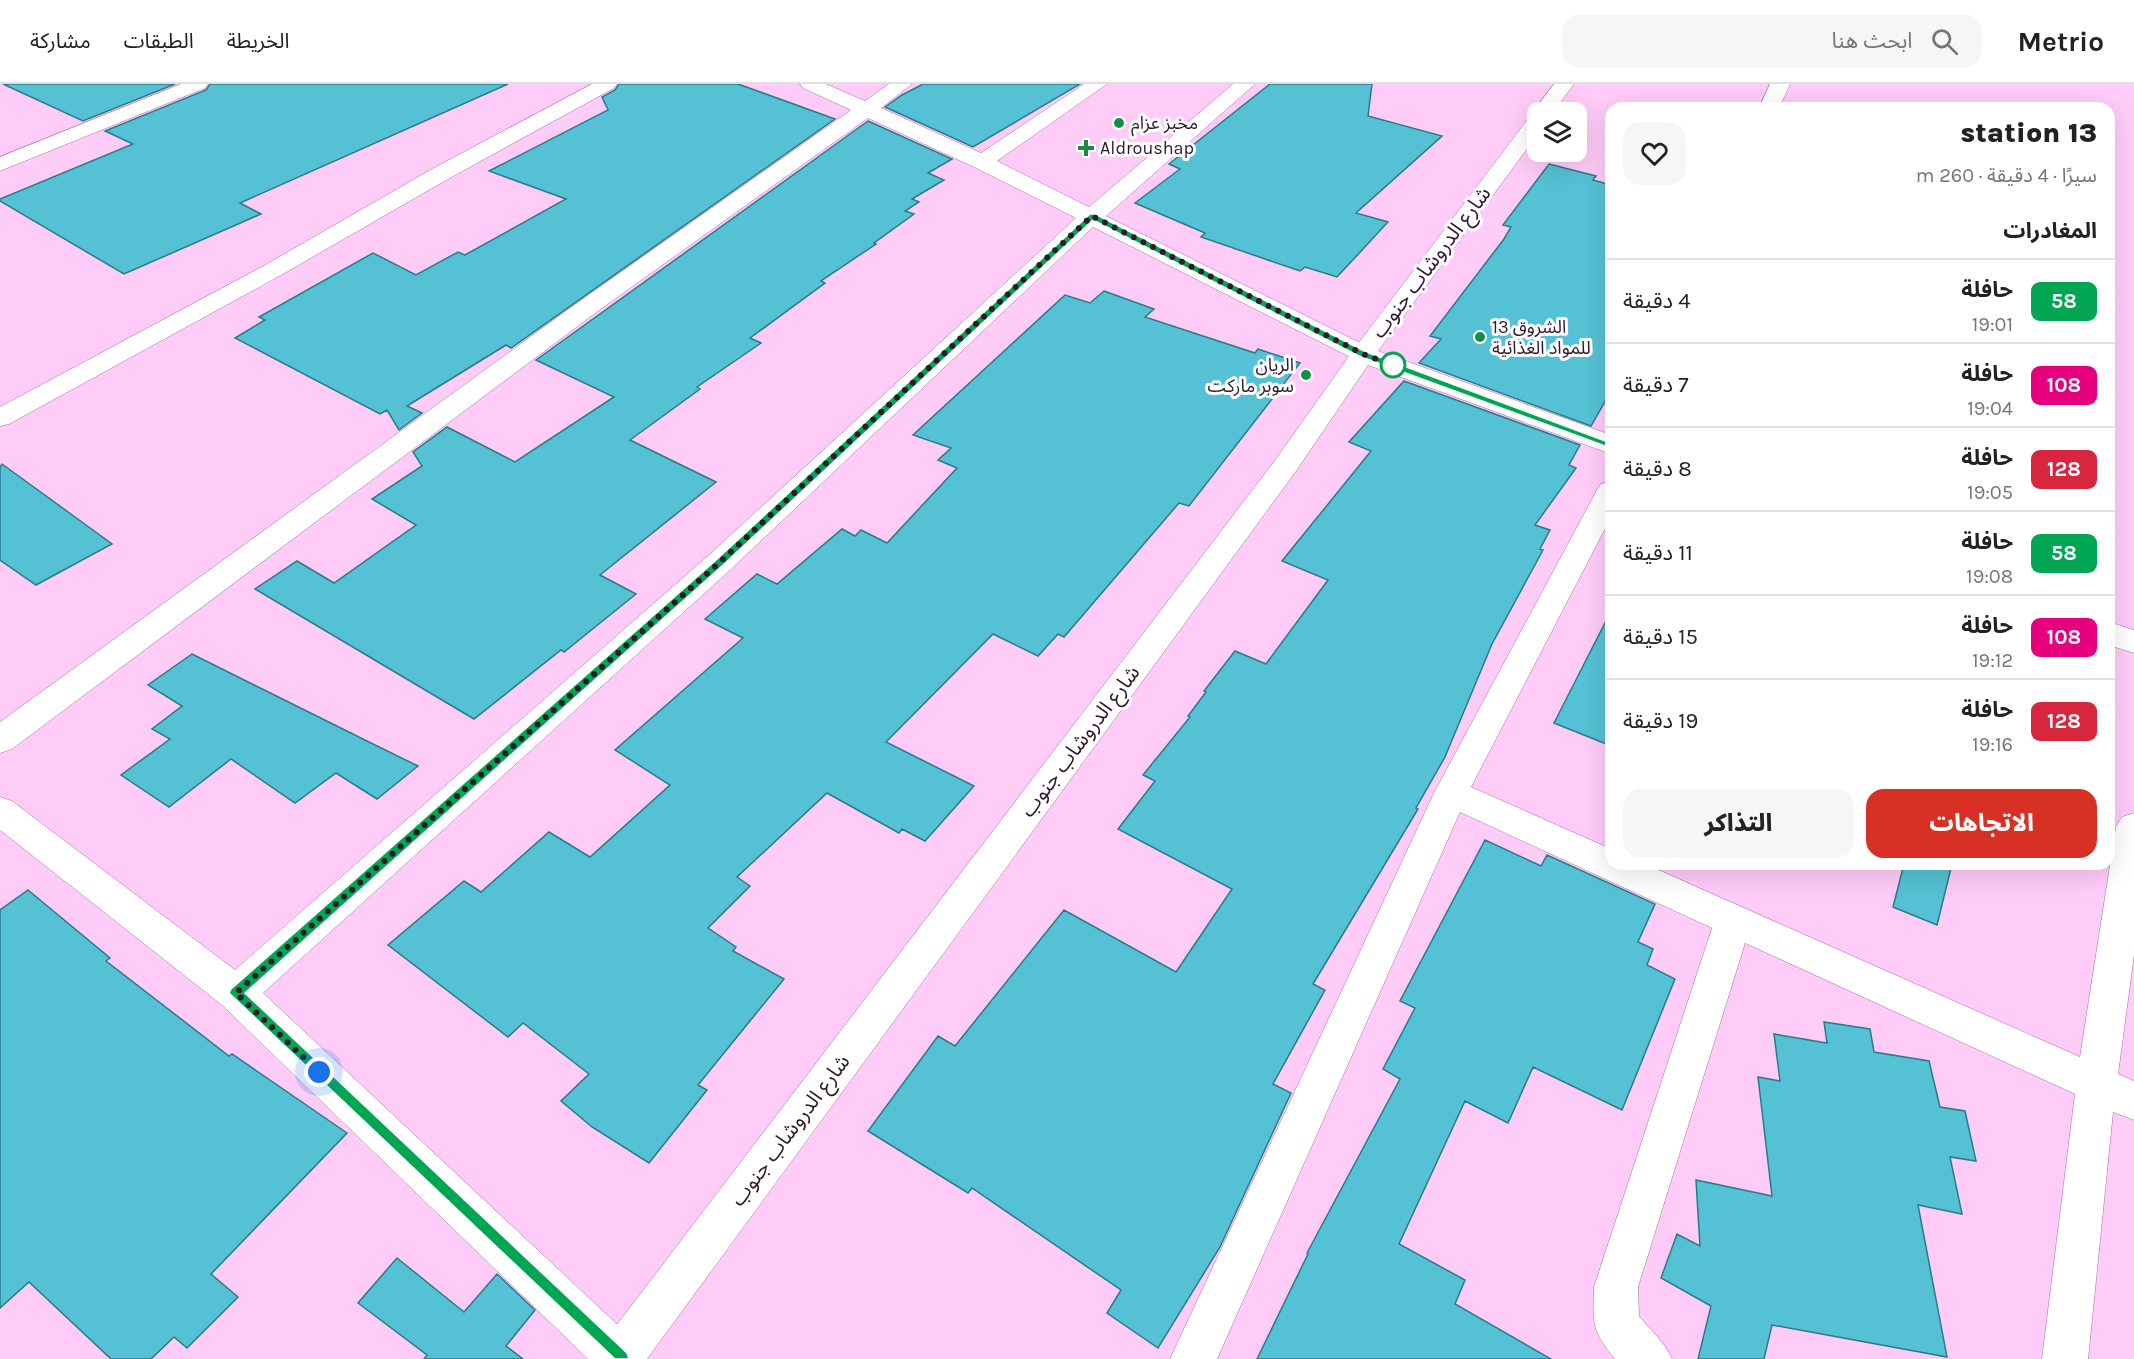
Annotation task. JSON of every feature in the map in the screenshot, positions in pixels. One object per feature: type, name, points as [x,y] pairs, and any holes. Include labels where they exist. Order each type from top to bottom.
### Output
[{"type":"street","points":[[0,165],[198,84]]},
{"type":"street","points":[[0,418],[607,84]]},
{"type":"street","points":[[810,84],[982,162],[1363,354],[1605,443]]},
{"type":"street","points":[[0,740],[589,306],[902,84]]},
{"type":"street","points":[[982,162],[1097,84]]},
{"type":"street","points":[[236,993],[719,563],[1092,216],[1245,84]]},
{"type":"street","points":[[1550,102],[1564,84]]},
{"type":"street","points":[[1772,102],[1780,84]]},
{"type":"street","name":"شارع الدروشاب جنوب","points":[[620,1359],[1286,465],[1363,354],[1527,134]]},
{"type":"street","points":[[1193,1359],[1451,793],[1605,501]]},
{"type":"street","points":[[2115,635],[2134,642]]},
{"type":"street","points":[[1451,793],[1605,863]]},
{"type":"street","points":[[0,811],[236,993],[620,1359]]},
{"type":"street","points":[[2066,1359],[2096,1084],[2134,827]]},
{"type":"street","points":[[1619,870],[2134,1101]]},
{"type":"street","points":[[1649,1359],[1642,1355],[1616,1325],[1616,1287],[1733,922]]},
{"type":"building","points":[[3,84],[175,84],[83,121]]},
{"type":"building","points":[[210,84],[508,84],[240,203],[261,214],[124,274],[0,201],[0,199],[133,144],[105,131],[206,90]]},
{"type":"building","points":[[619,84],[738,84],[835,119],[511,348],[506,345],[407,406],[422,413],[399,430],[387,410],[380,414],[235,338],[265,320],[259,317],[373,253],[416,275],[458,252],[465,255],[566,199],[489,171],[608,110],[602,97],[615,90]]},
{"type":"building","points":[[923,84],[1080,84],[973,147],[885,107]]},
{"type":"building","points":[[1270,84],[1372,84],[1368,116],[1442,136],[1356,213],[1388,222],[1337,277],[1305,267],[1300,271],[1201,237],[1205,233],[1135,203],[1180,169],[1169,164]]},
{"type":"building","points":[[868,121],[952,159],[928,173],[944,180],[912,199],[919,202],[905,211],[914,214],[874,243],[876,244],[821,281],[825,283],[750,338],[761,343],[697,387],[700,389],[630,440],[716,482],[600,575],[636,594],[564,652],[561,650],[474,719],[255,589],[297,561],[334,583],[416,525],[372,499],[422,466],[413,452],[447,427],[515,462],[614,397],[536,360]]},
{"type":"building","points":[[1549,164],[1596,176],[1593,180],[1605,183],[1605,402],[1591,426],[1419,363],[1441,339],[1430,336],[1511,227],[1503,225]]},
{"type":"building","points":[[1104,291],[1154,309],[1145,317],[1255,353],[1258,349],[1300,363],[1189,506],[1179,503],[1064,637],[1058,634],[1038,656],[993,634],[886,742],[974,786],[925,841],[902,829],[899,833],[827,793],[737,877],[750,886],[708,928],[736,947],[733,951],[784,979],[698,1085],[707,1090],[649,1163],[592,1127],[561,1101],[589,1074],[523,1023],[508,1037],[388,945],[464,881],[481,892],[549,832],[590,857],[670,785],[615,750],[743,638],[705,619],[757,574],[777,584],[842,529],[855,536],[861,530],[887,543],[957,468],[938,460],[951,448],[913,435],[1065,295],[1090,303]]},
{"type":"building","points":[[1404,381],[1580,445],[1569,465],[1576,468],[1535,525],[1550,530],[1540,549],[1543,550],[1492,644],[1445,757],[1416,808],[1418,809],[1313,984],[1325,990],[1273,1084],[1291,1093],[1220,1247],[1158,1348],[1107,1313],[1121,1290],[972,1188],[968,1193],[868,1131],[938,1036],[955,1046],[1064,910],[1176,972],[1232,889],[1118,829],[1155,781],[1143,775],[1190,717],[1188,716],[1206,692],[1204,691],[1235,651],[1266,664],[1328,580],[1282,561],[1371,451],[1349,442]]},
{"type":"building","points":[[2,464],[112,544],[36,585],[0,560],[0,467]]},
{"type":"building","points":[[1605,623],[1605,744],[1554,723]]},
{"type":"building","points":[[192,654],[418,766],[377,799],[336,773],[295,803],[231,759],[169,807],[121,775],[170,739],[152,729],[182,706],[148,685]]},
{"type":"building","points":[[1485,840],[1541,866],[1547,855],[1655,904],[1638,942],[1653,949],[1647,965],[1675,979],[1622,1110],[1533,1067],[1508,1123],[1465,1101],[1399,1244],[1465,1280],[1455,1304],[1551,1359],[1257,1359],[1307,1253],[1400,1079],[1383,1069],[1415,1008],[1400,1001]]},
{"type":"building","points":[[1902,870],[1951,870],[1937,925],[1893,907]]},
{"type":"building","points":[[28,890],[110,958],[106,961],[229,1056],[232,1054],[347,1133],[211,1274],[238,1297],[187,1348],[174,1337],[151,1359],[111,1359],[29,1282],[0,1308],[0,910]]},
{"type":"building","points":[[1824,1022],[1870,1029],[1874,1052],[1929,1061],[1940,1107],[1965,1111],[1976,1161],[1950,1157],[1962,1214],[1918,1205],[1947,1357],[1772,1325],[1764,1359],[1698,1359],[1711,1306],[1661,1278],[1677,1234],[1700,1246],[1696,1180],[1772,1196],[1758,1077],[1780,1081],[1774,1034],[1827,1043]]},
{"type":"building","points":[[397,1258],[464,1312],[497,1274],[535,1310],[506,1346],[523,1359],[424,1359],[427,1355],[358,1303]]},
{"type":"bus line","name":"58","points":[[621,1359],[236,993],[719,563],[1092,216],[1363,354],[1605,443]]},
{"type":"place","name":"مخبز عزام","points":[[1119,123]]},
{"type":"place","name":"Aldroushap","points":[[1086,148]]},
{"type":"place","name":"الشروق 13 للمواد الغذائية","points":[[1480,337]]},
{"type":"place","name":"الريان سوبر ماركت","points":[[1306,375]]},
{"type":"route","points":[[319,1072],[236,993],[719,563],[1092,216],[1363,354],[1393,365]]}]
